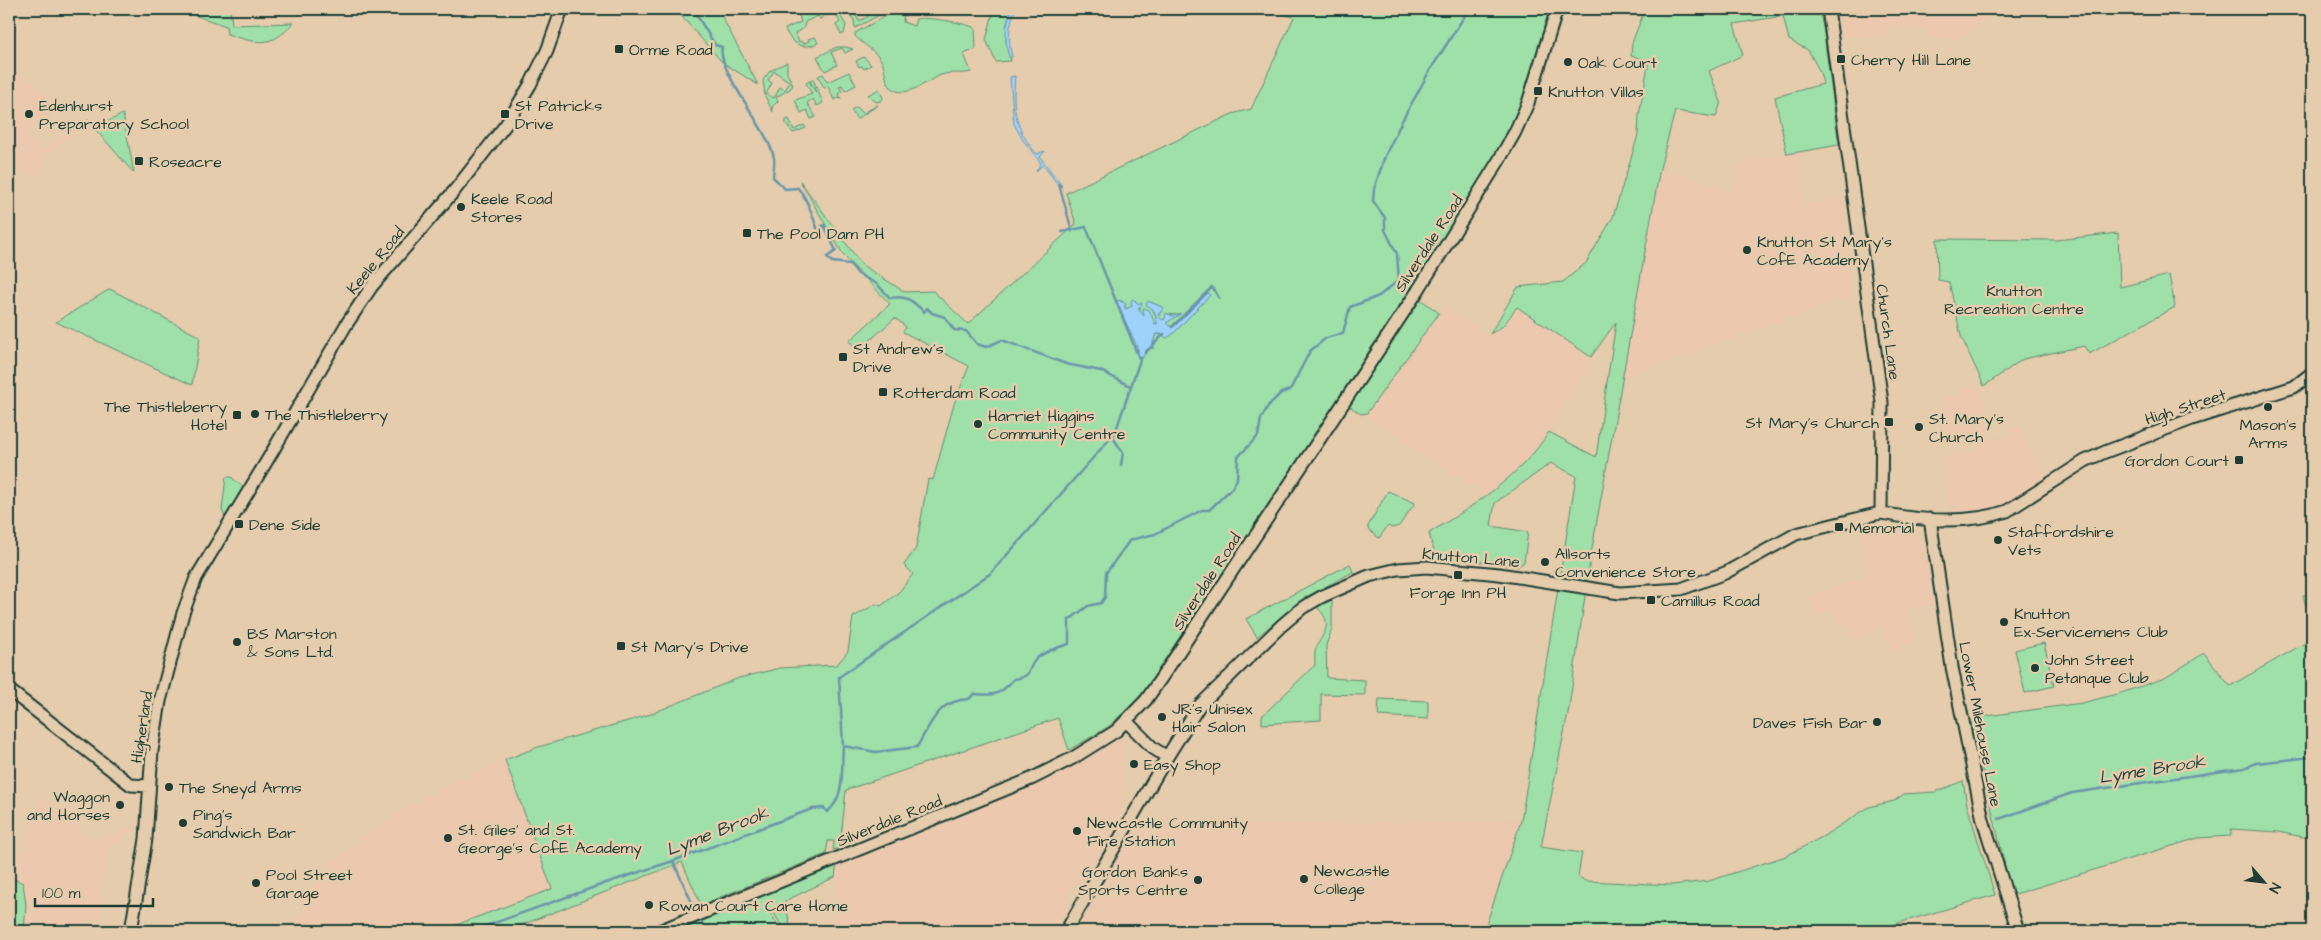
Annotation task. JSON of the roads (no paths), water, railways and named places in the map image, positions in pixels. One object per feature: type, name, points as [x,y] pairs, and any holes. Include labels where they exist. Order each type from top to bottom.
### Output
[{"type":"main road","name":"Keele Road","points":[[220,538],[278,443],[346,325],[372,286],[455,190],[507,123],[530,86],[547,51],[562,9]]},
{"type":"main road","name":"Silverdale Road","points":[[658,931],[1031,780],[1073,758],[1127,722],[1166,671],[1428,275],[1498,162],[1515,132],[1528,103],[1557,9]]},
{"type":"main road","name":"Church Lane","points":[[1828,9],[1882,402],[1881,513]]},
{"type":"main road","name":"High Street","points":[[1930,519],[1968,520],[1994,516],[2007,511],[2091,458],[2128,442],[2294,387],[2312,373]]},
{"type":"main road","points":[[1881,513],[1930,519]]},
{"type":"main road","name":"Knutton Lane","points":[[1066,931],[1167,757],[1199,706],[1281,626],[1302,608],[1323,596],[1369,576],[1398,569],[1428,567],[1499,574],[1557,585],[1620,593],[1681,589],[1724,573],[1796,534],[1881,513]]},
{"type":"main road","name":"Lower Milehouse Lane","points":[[1930,519],[1951,659],[1983,820],[2018,931]]},
{"type":"main road","name":"Higherland","points":[[131,931],[146,839],[148,786],[160,701],[183,613],[196,578],[220,538]]},
{"type":"main road","points":[[9,690],[131,785],[148,786]]},
{"type":"main road","points":[[1127,722],[1152,748],[1167,757]]},
{"type":"water","points":[[1012,9],[1016,9],[1010,27],[1009,39],[1012,57],[1009,57],[1006,33]]},
{"type":"water","points":[[1015,76],[1014,98],[1020,127],[1037,154],[1045,151],[1040,157],[1062,186],[1060,187],[1043,165],[1036,171],[1041,163],[1023,140],[1014,124],[1010,77]]},
{"type":"water","points":[[1208,293],[1210,295],[1172,335],[1166,338],[1162,334],[1156,334],[1153,342],[1154,348],[1147,349],[1142,359],[1139,359],[1138,349],[1117,303],[1118,300],[1126,304],[1124,307],[1126,309],[1132,306],[1131,301],[1133,299],[1139,304],[1141,302],[1142,304],[1138,309],[1144,316],[1143,308],[1149,310],[1155,324],[1157,324],[1153,310],[1146,305],[1148,301],[1164,308],[1158,315],[1162,320],[1165,319],[1166,313],[1173,316],[1181,314],[1166,323],[1169,326],[1175,326]]},
{"type":"waterway","points":[[693,9],[715,45],[722,47],[722,57],[734,85],[770,146],[774,158],[773,177],[785,189],[798,188],[807,202],[818,230],[824,225],[836,251],[827,257],[832,262],[850,264],[858,274],[877,284],[890,298],[905,298],[924,312],[927,308],[932,313],[945,317],[954,330],[966,331],[977,344],[986,347],[1002,340],[1066,364],[1101,371],[1130,386]]},
{"type":"waterway","points":[[472,931],[673,861],[812,809],[824,808],[827,812],[833,806],[840,791],[843,746],[876,752],[917,747],[931,722],[943,708],[958,700],[969,699],[974,694],[987,695],[1001,691],[1014,679],[1027,674],[1039,656],[1069,644],[1069,620],[1088,606],[1101,603],[1105,597],[1106,573],[1130,540],[1155,534],[1202,510],[1209,510],[1232,488],[1237,479],[1238,457],[1258,436],[1261,419],[1268,406],[1281,393],[1290,390],[1310,351],[1326,338],[1343,333],[1350,307],[1379,296],[1399,280],[1397,254],[1385,230],[1385,218],[1373,201],[1374,189],[1385,156],[1403,119],[1429,72],[1469,9]]},
{"type":"waterway","points":[[1059,184],[1072,231]]},
{"type":"waterway","points":[[1062,232],[1086,227],[1139,358]]},
{"type":"waterway","points":[[1172,327],[1212,287],[1219,298]]},
{"type":"waterway","points":[[1145,353],[1164,334]]},
{"type":"waterway","points":[[843,746],[839,677],[991,573],[1115,433],[1141,357]]},
{"type":"waterway","points":[[1112,436],[1123,453],[1121,465]]},
{"type":"waterway","name":"Lyme Brook","points":[[1999,819],[2072,793],[2244,768],[2256,763],[2312,757]]},
{"type":"waterway","points":[[673,861],[694,907]]},
{"type":"waterway","points":[[700,919],[706,931]]},
{"type":"place","name":"Orme Road","points":[[619,49]]},
{"type":"place","name":"Cherry Hill Lane","points":[[1841,59]]},
{"type":"place","name":"Oak Court","points":[[1568,62]]},
{"type":"place","name":"Knutton Villas","points":[[1538,91]]},
{"type":"place","name":"Edenhurst Preparatory School","points":[[29,114]]},
{"type":"place","name":"St Patricks Drive","points":[[505,114]]},
{"type":"place","name":"Roseacre","points":[[139,161]]},
{"type":"place","name":"Keele Road Stores","points":[[461,207]]},
{"type":"place","name":"The Pool Dam PH","points":[[747,233]]},
{"type":"place","name":"Knutton St Mary's CofE Academy","points":[[1747,250]]},
{"type":"place","name":"St Andrew's Drive","points":[[843,357]]},
{"type":"place","name":"Rotterdam Road","points":[[883,392]]},
{"type":"place","name":"Mason's Arms","points":[[2268,407]]},
{"type":"place","name":"The Thistleberry","points":[[255,414]]},
{"type":"place","name":"The Thistleberry Hotel","points":[[237,415]]},
{"type":"place","name":"St Mary's Church","points":[[1889,422]]},
{"type":"place","name":"Harriet Higgins Community Centre","points":[[978,424]]},
{"type":"place","name":"St. Mary's Church","points":[[1919,427]]},
{"type":"place","name":"Gordon Court","points":[[2239,460]]},
{"type":"place","name":"Dene Side","points":[[239,524]]},
{"type":"place","name":"Memorial","points":[[1839,527]]},
{"type":"place","name":"Staffordshire Vets","points":[[1998,540]]},
{"type":"place","name":"Allsorts Convenience Store","points":[[1545,562]]},
{"type":"place","name":"Forge Inn PH","points":[[1458,575]]},
{"type":"place","name":"Camillus Road","points":[[1651,600]]},
{"type":"place","name":"Knutton Ex-Servicemens Club","points":[[2004,622]]},
{"type":"place","name":"BS Marston & Sons Ltd.","points":[[237,642]]},
{"type":"place","name":"St Mary's Drive","points":[[621,646]]},
{"type":"place","name":"John Street Petanque Club","points":[[2035,668]]},
{"type":"place","name":"JR's Unisex Hair Salon","points":[[1162,717]]},
{"type":"place","name":"Daves Fish Bar","points":[[1877,722]]},
{"type":"place","name":"Easy Shop","points":[[1134,764]]},
{"type":"place","name":"The Sneyd Arms","points":[[169,787]]},
{"type":"place","name":"Waggon and Horses","points":[[120,805]]},
{"type":"place","name":"Ping's Sandwich Bar","points":[[183,823]]},
{"type":"place","name":"Newcastle Community Fire Station","points":[[1077,831]]},
{"type":"place","name":"St. Giles' and St. George's CofE Academy","points":[[448,838]]},
{"type":"place","name":"Newcastle College","points":[[1304,879]]},
{"type":"place","name":"Gordon Banks Sports Centre","points":[[1198,880]]},
{"type":"place","name":"Pool Street Garage","points":[[256,883]]},
{"type":"place","name":"Rowan Court Care Home","points":[[649,905]]},
{"type":"park label","name":"Knutton Recreation Centre","points":[[2014,299]]}]
